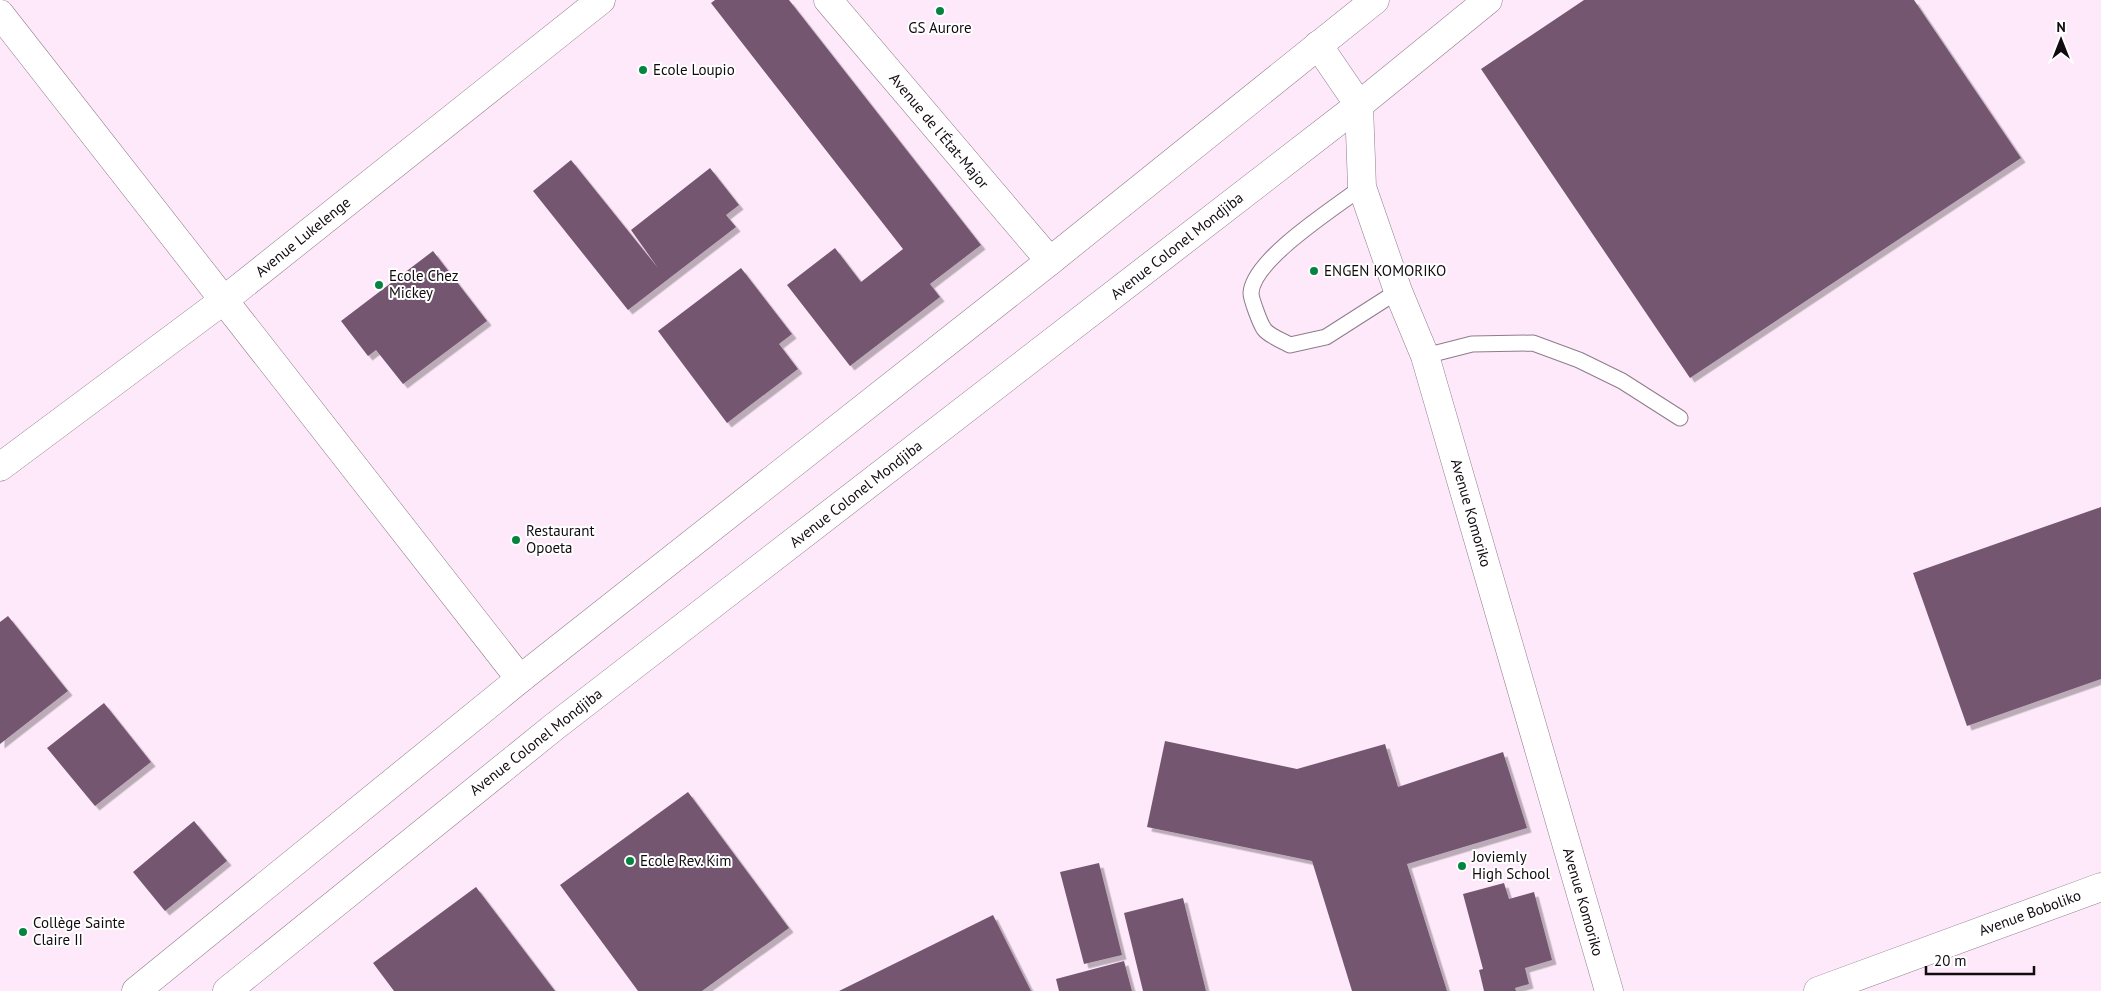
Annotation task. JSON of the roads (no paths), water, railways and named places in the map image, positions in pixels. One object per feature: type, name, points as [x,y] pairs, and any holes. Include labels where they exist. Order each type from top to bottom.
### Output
[{"type":"street","name":"Avenue Lukelenge","points":[[0,467],[224,300],[601,0]]},
{"type":"street","name":"Avenue de l'État-Major","points":[[828,0],[1050,261]]},
{"type":"street","points":[[136,991],[520,679],[1050,261],[1375,0]]},
{"type":"street","name":"Avenue Colonel Mondjiba","points":[[227,991],[554,727],[1359,105],[1488,0]]},
{"type":"street","points":[[0,14],[520,679]]},
{"type":"street","points":[[1318,45],[1359,105]]},
{"type":"street","name":"Avenue Komoriko","points":[[1359,105],[1362,187],[1398,291],[1425,356],[1609,991]]},
{"type":"street","name":"Avenue Boboliko","points":[[1818,991],[2101,887]]},
{"type":"lane","points":[[1362,187],[1272,255],[1258,274],[1251,294],[1257,312],[1265,330],[1290,345],[1326,337],[1398,291]]},
{"type":"lane","points":[[1425,356],[1472,344],[1533,343],[1579,360],[1622,381],[1680,418]]},
{"type":"place","name":"GS Aurore","points":[[940,11]]},
{"type":"place","name":"Ecole Loupio","points":[[643,70]]},
{"type":"place","name":"ENGEN KOMORIKO","points":[[1314,271]]},
{"type":"place","name":"Ecole Chez Mickey","points":[[379,285]]},
{"type":"place","name":"Restaurant Opoeta","points":[[516,540]]},
{"type":"place","name":"Ecole Rev. Kim","points":[[630,861]]},
{"type":"place","name":"Joviemly High School","points":[[1462,866]]},
{"type":"place","name":"Collège Sainte Claire II","points":[[23,932]]}]
